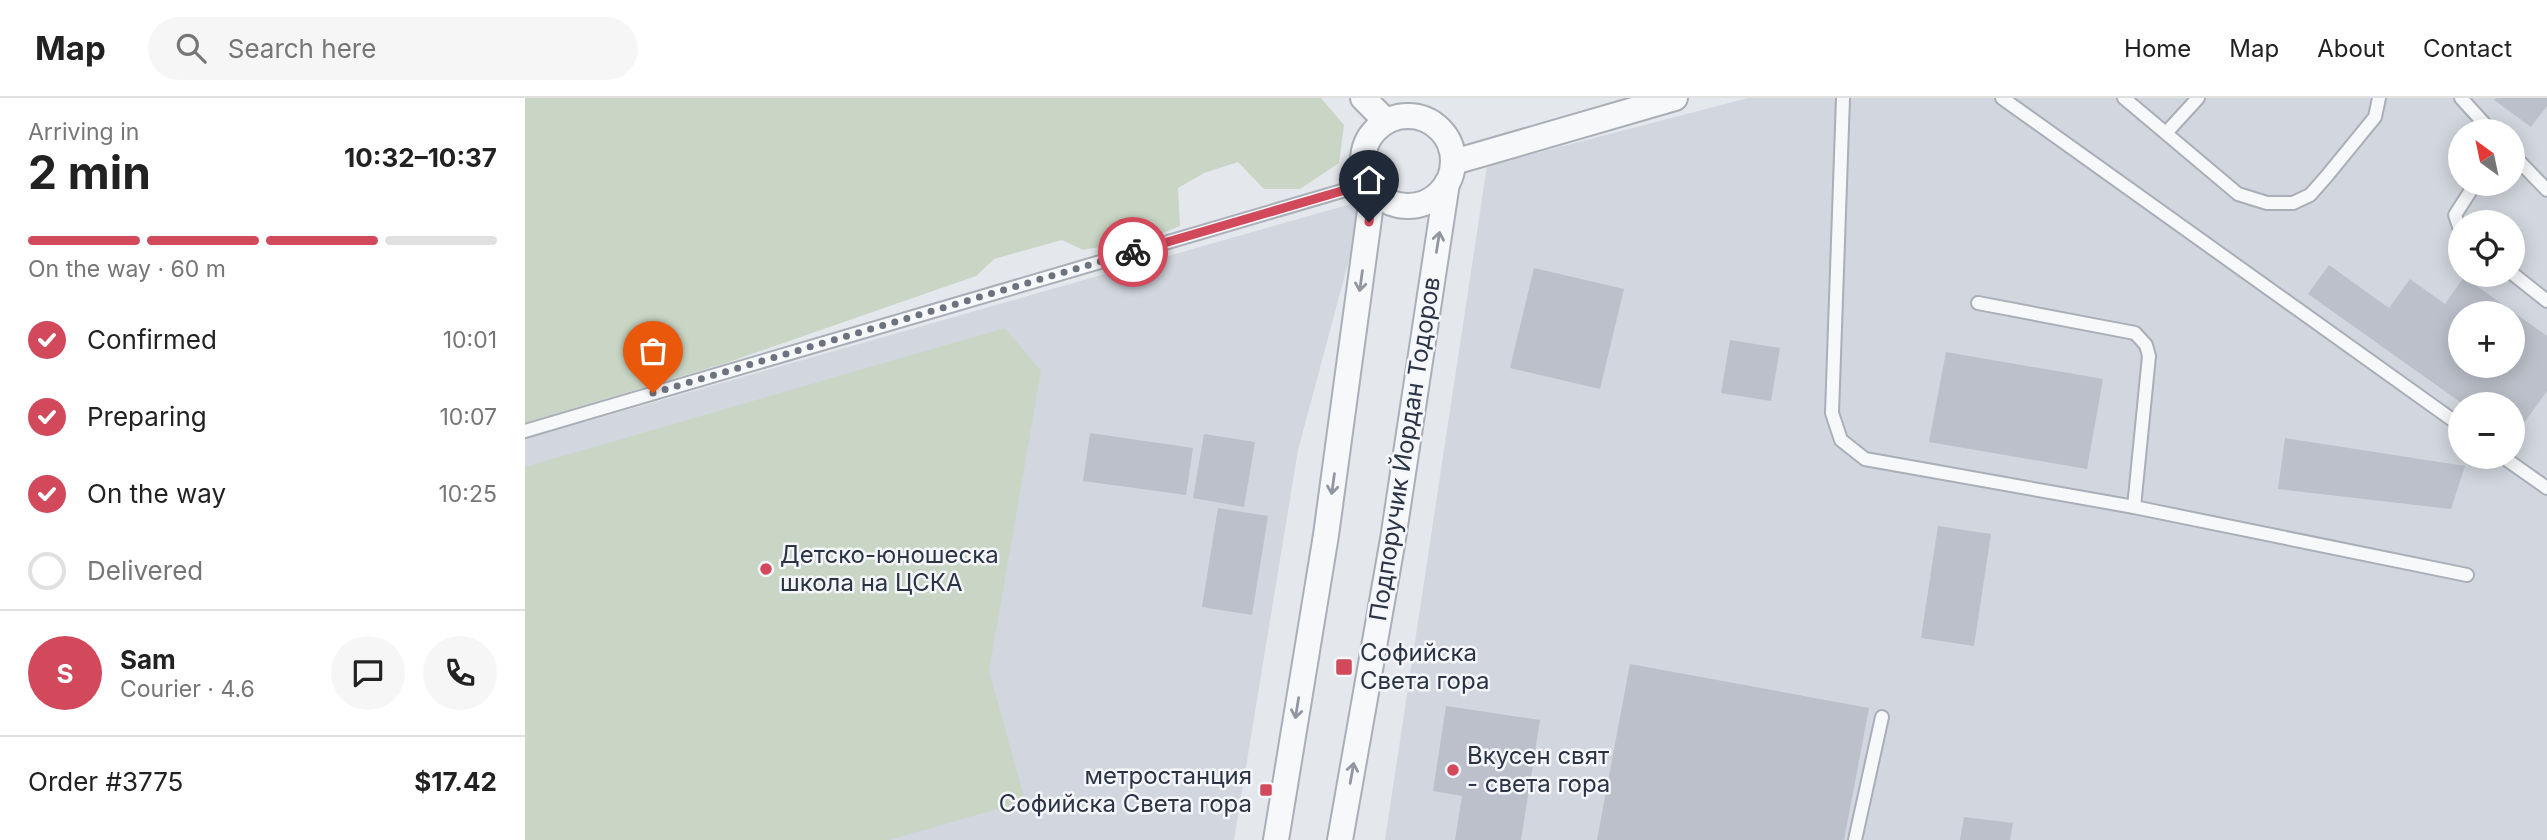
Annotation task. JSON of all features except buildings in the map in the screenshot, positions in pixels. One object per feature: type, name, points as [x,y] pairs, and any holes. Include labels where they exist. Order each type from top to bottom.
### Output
[{"type":"street","points":[[1363,98],[1386,121]]},
{"type":"street","points":[[1371,186],[1397,205],[1412,206],[1426,202],[1450,172],[1675,98]]},
{"type":"street","points":[[1276,840],[1326,535],[1371,186],[1363,160],[1364,149],[1369,138],[1386,121],[1411,116],[1435,125],[1450,145],[1450,172]]},
{"type":"street","name":"Подпоручик Йордан Тодоров","points":[[1340,840],[1393,539],[1450,172]]},
{"type":"lane","points":[[1843,98],[1832,413],[1841,440],[1865,459],[2134,508],[2467,575]]},
{"type":"lane","points":[[2002,98],[2448,417]]},
{"type":"lane","points":[[2125,98],[2238,194],[2267,203],[2293,203],[2310,195],[2375,117],[2379,98]]},
{"type":"lane","points":[[2166,133],[2198,98]]},
{"type":"lane","points":[[2461,98],[2480,119]]},
{"type":"lane","points":[[2525,167],[2547,190]]},
{"type":"lane","points":[[525,431],[1371,186]]},
{"type":"lane","points":[[2525,284],[2547,301]]},
{"type":"lane","points":[[1978,303],[2135,333],[2146,345],[2148,356],[2134,508]]},
{"type":"lane","points":[[2520,469],[2547,488]]},
{"type":"lane","points":[[1855,840],[1882,717]]},
{"type":"shaded area","points":[[1748,98],[2547,98],[2547,840],[1385,840],[1487,166]]},
{"type":"shaded area","points":[[1365,200],[1298,450],[1234,840],[525,840],[525,439]]},
{"type":"green space","points":[[525,98],[1321,98],[1344,125],[1339,163],[1300,189],[1264,189],[1238,162],[1204,173],[1178,188],[1180,226],[1150,238],[1083,250],[1062,240],[994,259],[976,276],[726,363],[525,423]]},
{"type":"green space","name":"Детско-юношеска школа на ЦСКА","points":[[1005,328],[1041,371],[989,671],[1025,801],[889,840],[525,840],[525,467]]},
{"type":"way so far","points":[[653,393],[1133,252]]},
{"type":"place","name":"Детско-юношеска школа на ЦСКА","points":[[766,569]]},
{"type":"place","name":"Софийска Света гора","points":[[1344,667]]},
{"type":"place","name":"Вкусен свят - света гора","points":[[1453,770]]},
{"type":"place","name":"метростанция Софийска Света гора","points":[[1266,790]]},
{"type":"route","points":[[1133,252],[1369,183],[1373,189],[1369,222]]}]
